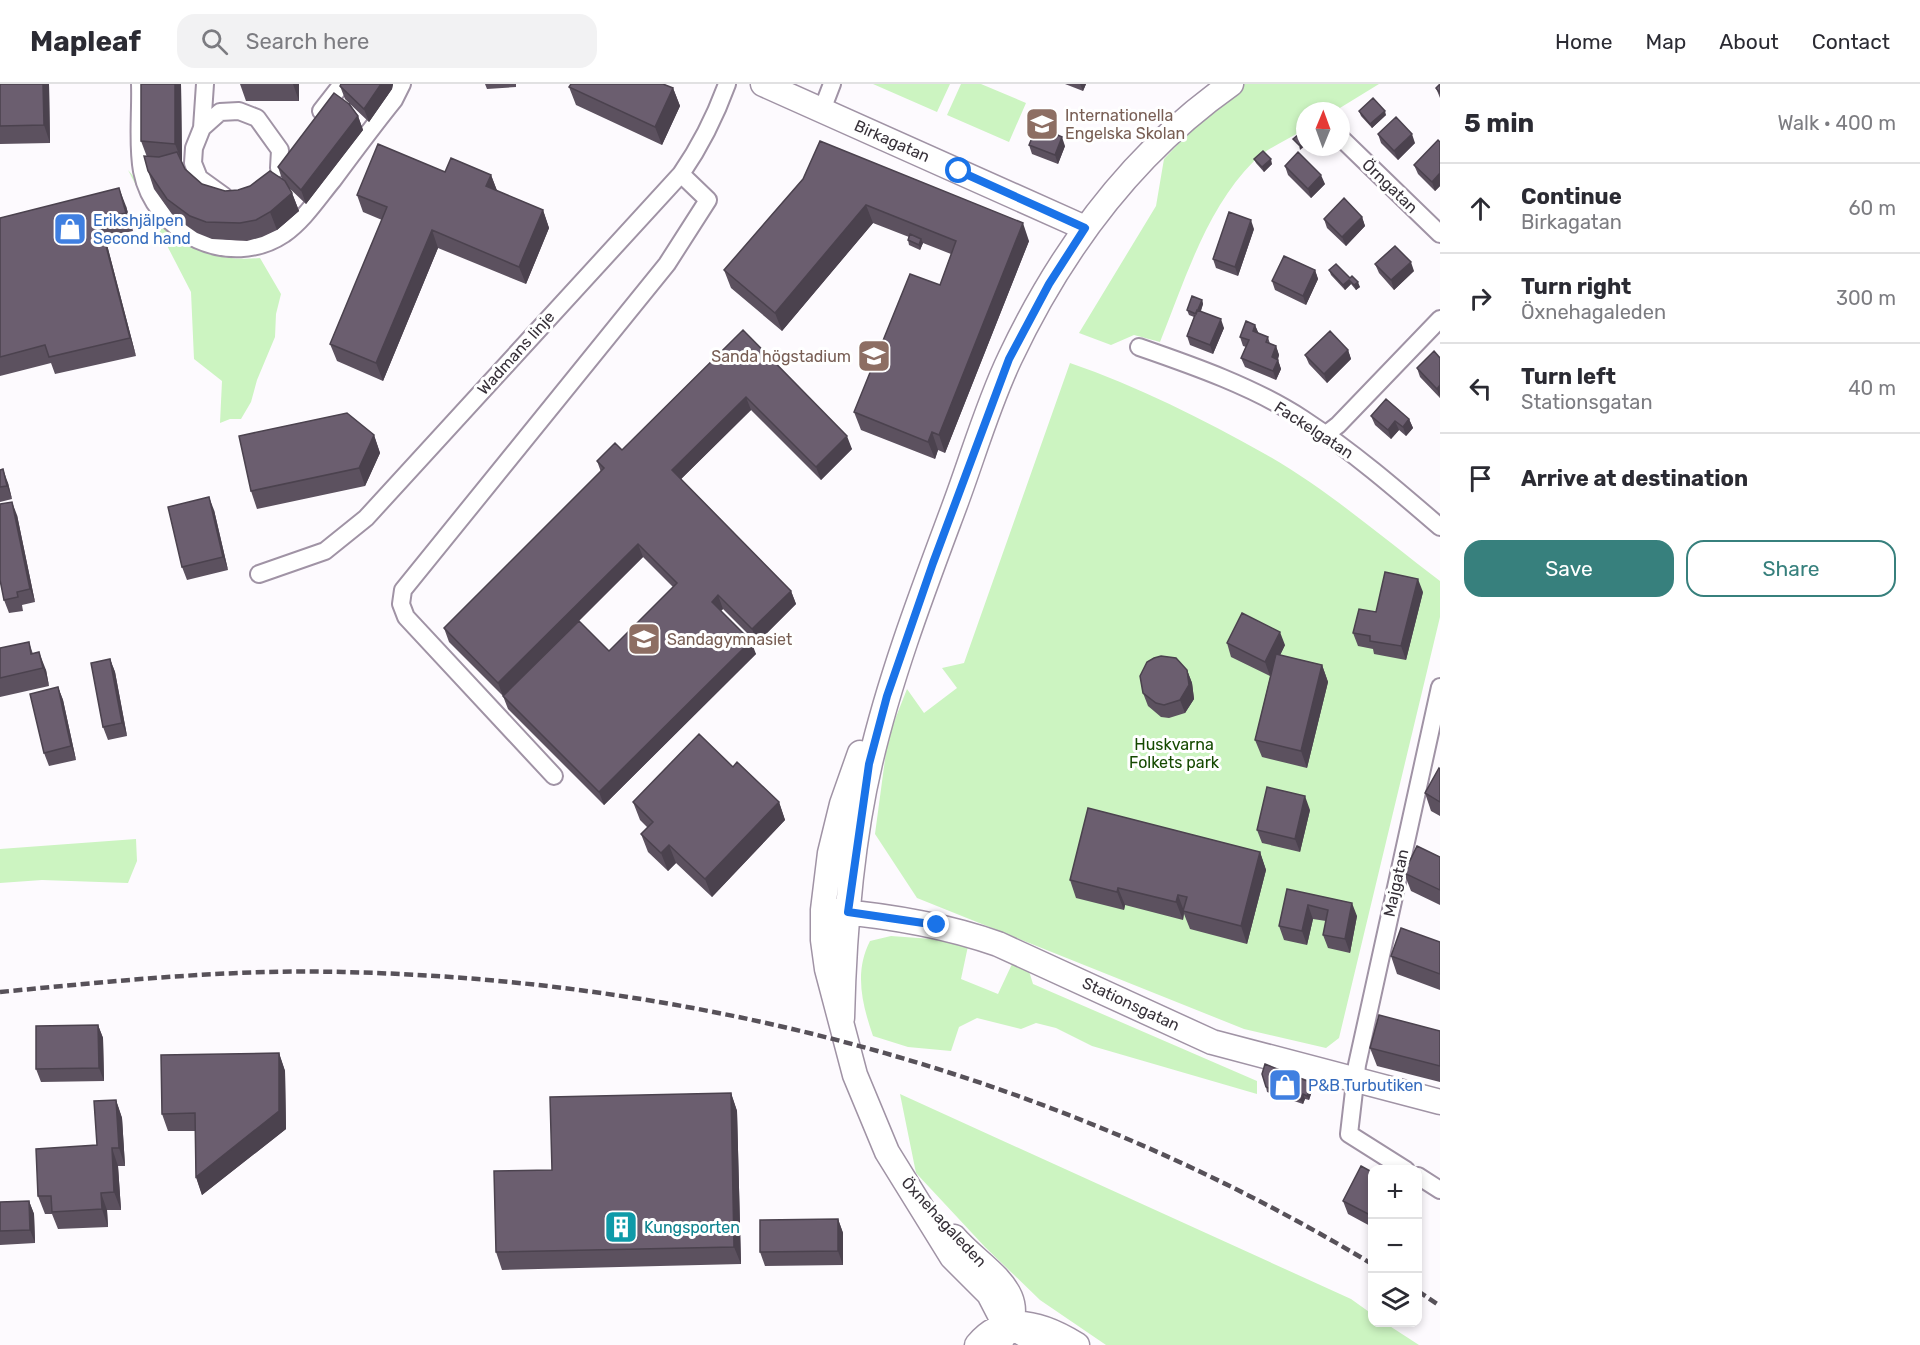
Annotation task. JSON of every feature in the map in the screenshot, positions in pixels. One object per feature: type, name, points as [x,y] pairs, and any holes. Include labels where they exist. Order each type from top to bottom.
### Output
[{"type":"street","points":[[140,84],[142,172],[156,204],[168,221],[187,236],[211,246],[233,249],[259,246],[284,234],[304,216],[394,100],[402,84]]},
{"type":"street","points":[[205,84],[202,128],[194,148],[193,163],[199,178],[224,196],[244,196]]},
{"type":"street","points":[[309,127],[342,84]]},
{"type":"street","name":"Wadmans linje","points":[[259,574],[325,551],[345,537],[681,174],[700,146],[717,114],[727,84]]},
{"type":"street","name":"Birkagatan","points":[[763,84],[1085,228]]},
{"type":"street","points":[[822,110],[832,84]]},
{"type":"street","name":"Öxnehagaleden","points":[[842,1018],[848,912],[865,787],[887,696],[933,563],[1009,359],[1049,284],[1085,228],[1123,181],[1165,139],[1231,84]]},
{"type":"street","points":[[202,128],[220,112],[239,111],[256,118],[279,150],[274,175],[296,144]]},
{"type":"street","name":"Örngatan","points":[[1350,147],[1440,234]]},
{"type":"street","points":[[554,776],[406,617],[401,604],[403,590],[668,264],[708,200],[681,174]]},
{"type":"street","points":[[1325,435],[1338,425],[1440,319]]},
{"type":"street","name":"Fackelgatan","points":[[1139,347],[1259,395],[1302,418],[1376,472],[1440,527]]},
{"type":"street","name":"Majgatan","points":[[1398,1165],[1349,1134],[1355,1079],[1440,687]]},
{"type":"street","name":"Öxnehagaleden","points":[[887,696],[856,760],[830,853],[823,910],[823,940],[827,969],[842,1018],[855,1075],[886,1152],[952,1257],[989,1294],[995,1310],[992,1338]]},
{"type":"street","name":"Stationsgatan","points":[[823,910],[937,925],[963,932],[1008,948],[1212,1042],[1440,1102]]},
{"type":"street","name":"Öxnehagaleden","points":[[899,1174],[961,1245],[1002,1283],[1011,1298],[1031,1308],[1071,1341]]},
{"type":"street","points":[[1422,1179],[1440,1190]]},
{"type":"street","points":[[992,1338],[1014,1311],[1011,1298]]},
{"type":"street","name":"Öxnehagaleden","points":[[992,1338],[1029,1323],[1071,1341]]},
{"type":"street","name":"Öxnehagaleden","points":[[992,1338],[1041,1345]]},
{"type":"green space","points":[[873,84],[950,84],[937,112]]},
{"type":"green space","points":[[961,84],[981,84],[1026,103],[1009,142],[947,115]]},
{"type":"green space","points":[[1243,84],[1379,84],[1350,102],[1296,102],[1296,134],[1259,156],[1237,180],[1223,201],[1198,246],[1160,342],[1134,335],[1111,345],[1079,333],[1156,206],[1164,159],[1216,104]]},
{"type":"green space","points":[[128,170],[163,223],[174,234],[199,250],[213,255],[243,259],[260,258],[281,294],[276,314],[275,337],[257,380],[251,402],[241,419],[230,419],[220,423],[222,381],[194,359],[191,292]]},
{"type":"green space","name":"Huskvarna Folkets park","points":[[1070,363],[1169,404],[1265,454],[1333,498],[1440,581],[1440,617],[1339,1038],[1326,1048],[1244,1029],[917,898],[875,834],[888,737],[907,689],[924,713],[957,688],[942,668],[964,663]]},
{"type":"green space","points":[[136,839],[137,861],[128,883],[42,880],[0,883],[0,849]]},
{"type":"green space","points":[[891,936],[932,939],[968,946],[961,979],[998,994],[1012,964],[1028,968],[1033,984],[1257,1081],[1257,1094],[1092,1046],[1056,1028],[1036,1023],[1021,1029],[977,1018],[959,1027],[951,1051],[908,1047],[873,1036],[861,988],[862,964],[870,941]]},
{"type":"green space","points":[[900,1094],[1351,1299],[1368,1311],[1368,1327],[1391,1327],[1419,1345],[1106,1345],[1040,1300],[985,1247],[916,1173]]},
{"type":"building","points":[[0,84],[43,84],[44,125],[0,126]]},
{"type":"building","points":[[141,84],[175,84],[175,144],[141,141]]},
{"type":"building","points":[[341,84],[381,84],[364,109],[340,86]]},
{"type":"building","points":[[571,84],[663,84],[673,88],[655,127],[569,87]]},
{"type":"building","points":[[334,93],[349,104],[358,116],[301,190],[278,167]]},
{"type":"building","points":[[1373,98],[1385,111],[1370,124],[1359,111]]},
{"type":"building","points":[[1396,117],[1412,134],[1394,151],[1378,134]]},
{"type":"building","points":[[1037,126],[1062,137],[1055,155],[1029,145]]},
{"type":"building","points":[[1438,140],[1440,142],[1440,173],[1432,182],[1414,165]]},
{"type":"building","points":[[820,141],[1023,223],[939,435],[932,432],[928,442],[854,412],[910,274],[940,285],[956,241],[866,205],[775,313],[724,270],[803,179]]},
{"type":"building","points":[[378,144],[445,172],[451,158],[491,175],[486,186],[543,210],[519,267],[432,230],[376,363],[330,344],[387,207],[357,195]]},
{"type":"building","points":[[1263,151],[1271,159],[1262,167],[1254,159]]},
{"type":"building","points":[[177,152],[185,169],[202,184],[225,191],[238,190],[250,186],[270,171],[285,181],[292,193],[270,212],[256,220],[240,223],[206,222],[190,216],[167,199],[148,171],[144,156],[159,157]]},
{"type":"building","points":[[1296,154],[1302,156],[1321,175],[1308,189],[1285,166]]},
{"type":"building","points":[[119,188],[126,213],[99,219],[130,338],[49,357],[45,345],[0,357],[0,218]]},
{"type":"building","points":[[1344,198],[1362,217],[1342,237],[1324,219]]},
{"type":"building","points":[[1229,212],[1251,220],[1235,267],[1213,259]]},
{"type":"building","points":[[910,234],[921,239],[919,245],[908,240]]},
{"type":"building","points":[[1395,246],[1411,262],[1391,280],[1375,264]]},
{"type":"building","points":[[1284,256],[1315,270],[1303,296],[1272,281]]},
{"type":"building","points":[[1336,264],[1350,278],[1352,276],[1358,282],[1354,285],[1349,280],[1343,285],[1329,270]]},
{"type":"building","points":[[1192,296],[1202,300],[1196,314],[1187,310]]},
{"type":"building","points":[[1197,310],[1221,319],[1210,345],[1187,336]]},
{"type":"building","points":[[1246,321],[1255,325],[1253,331],[1268,337],[1266,342],[1276,346],[1272,357],[1278,360],[1273,371],[1241,358],[1249,340],[1240,337]]},
{"type":"building","name":"Sandagymnasiet","points":[[743,330],[847,436],[816,467],[746,397],[672,470],[791,591],[752,629],[718,595],[712,602],[751,641],[599,792],[503,696],[579,621],[609,651],[677,583],[638,544],[498,683],[444,628],[604,468],[597,461],[615,443],[622,450]]},
{"type":"building","points":[[1330,331],[1348,350],[1324,374],[1305,355]]},
{"type":"building","points":[[1434,351],[1440,358],[1440,385],[1437,389],[1417,368]]},
{"type":"building","points":[[1386,399],[1409,419],[1403,427],[1395,421],[1388,430],[1371,416]]},
{"type":"building","points":[[347,413],[374,435],[359,468],[251,491],[239,436]]},
{"type":"building","points":[[3,469],[7,486],[0,487],[0,470]]},
{"type":"building","points":[[209,497],[223,557],[182,567],[168,507]]},
{"type":"building","points":[[12,502],[30,589],[17,592],[18,597],[4,600],[0,580],[0,504]]},
{"type":"building","points":[[1385,572],[1418,579],[1401,646],[1370,641],[1370,636],[1353,633],[1359,609],[1376,612]]},
{"type":"building","points":[[1242,613],[1280,632],[1265,662],[1227,643]]},
{"type":"building","points":[[29,642],[31,654],[39,652],[43,668],[0,678],[0,648]]},
{"type":"building","points":[[1276,654],[1322,665],[1301,751],[1255,740]]},
{"type":"building","points":[[1161,656],[1176,658],[1187,670],[1189,685],[1180,700],[1164,705],[1156,703],[1143,693],[1140,676],[1147,662]]},
{"type":"building","points":[[110,659],[122,723],[103,727],[91,663]]},
{"type":"building","points":[[58,687],[71,746],[44,753],[30,694]]},
{"type":"building","points":[[699,734],[733,767],[737,762],[779,802],[705,879],[669,845],[661,853],[641,834],[653,822],[633,802]]},
{"type":"building","points":[[1440,769],[1440,802],[1425,793]]},
{"type":"building","points":[[1267,787],[1305,796],[1295,839],[1257,830]]},
{"type":"building","points":[[1088,808],[1260,852],[1241,926],[1183,911],[1187,897],[1178,895],[1176,902],[1118,888],[1117,892],[1070,880]]},
{"type":"building","points":[[1417,846],[1440,857],[1440,890],[1404,873]]},
{"type":"building","points":[[1287,889],[1352,903],[1345,939],[1323,935],[1328,910],[1308,905],[1302,931],[1279,926]]},
{"type":"building","points":[[1401,928],[1440,942],[1440,974],[1391,956]]},
{"type":"building","points":[[1379,1015],[1440,1031],[1440,1066],[1370,1048]]},
{"type":"building","points":[[98,1025],[99,1068],[36,1069],[36,1026]]},
{"type":"building","points":[[279,1053],[279,1111],[196,1177],[195,1113],[162,1114],[161,1055]]},
{"type":"building","name":"P&B Turbutiken","points":[[1265,1064],[1312,1083],[1307,1096],[1303,1094],[1301,1100],[1266,1087],[1262,1074]]},
{"type":"building","name":"Kungsporten","points":[[731,1093],[734,1247],[496,1252],[494,1171],[552,1170],[550,1097]]},
{"type":"building","points":[[116,1100],[119,1148],[112,1148],[114,1192],[101,1193],[102,1209],[52,1212],[51,1196],[38,1196],[36,1149],[97,1145],[94,1101]]},
{"type":"building","points":[[1361,1166],[1368,1170],[1368,1214],[1343,1201]]},
{"type":"building","points":[[29,1201],[30,1230],[0,1231],[0,1202]]},
{"type":"building","points":[[838,1219],[838,1251],[760,1252],[760,1220]]},
{"type":"railway","points":[[0,992],[214,974],[343,972],[478,979],[613,995],[746,1019],[877,1051],[1006,1092],[1131,1141],[1254,1198],[1368,1262]]},
{"type":"railway","points":[[1422,1294],[1440,1306]]},
{"type":"place","name":"Internationella Engelska Skolan","points":[[1042,124]]},
{"type":"place","name":"Erikshjälpen Second hand","points":[[70,229]]},
{"type":"place","name":"Sanda högstadium","points":[[874,356]]},
{"type":"place","name":"Sandagymnasiet","points":[[644,639]]},
{"type":"place","name":"P&B Turbutiken","points":[[1285,1085]]},
{"type":"place","name":"Kungsporten","points":[[621,1227]]},
{"type":"route","points":[[937,925],[848,912],[869,764],[887,696],[933,563],[1009,359],[1049,284],[1085,228],[959,171]]}]
